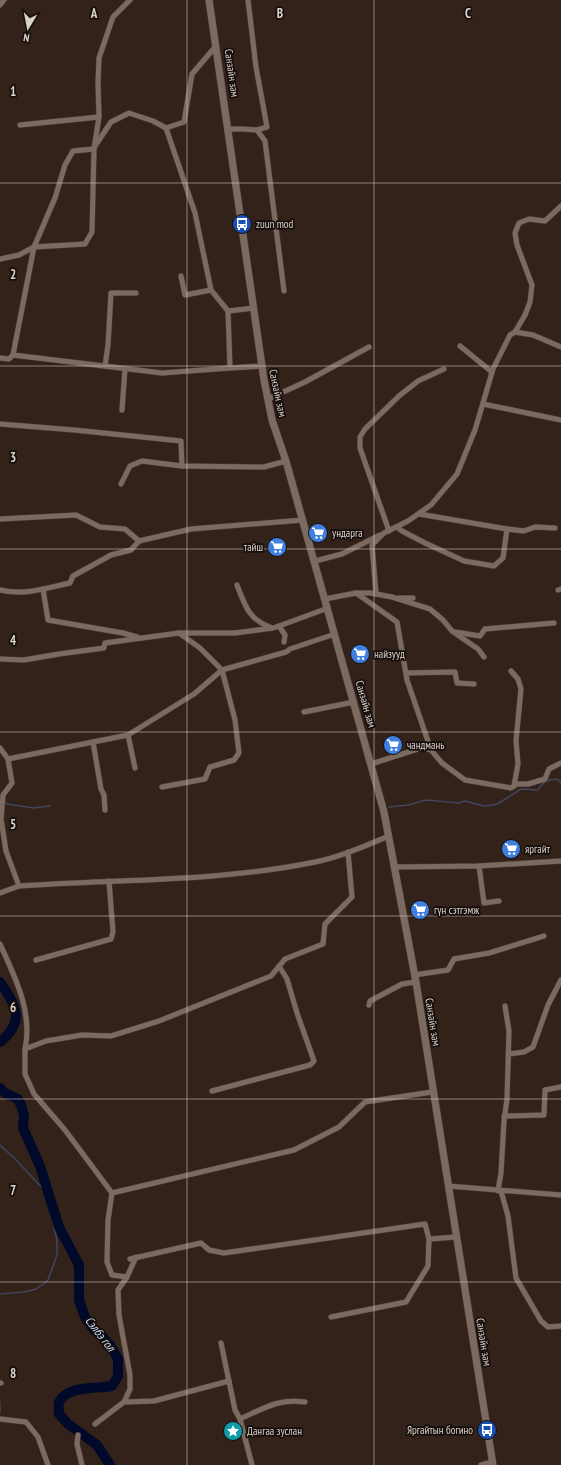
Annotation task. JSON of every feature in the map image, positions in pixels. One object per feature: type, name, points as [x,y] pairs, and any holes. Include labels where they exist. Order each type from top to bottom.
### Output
[{"type":"main road","name":"Санзайн зам","points":[[210,0],[262,366],[272,420],[286,461],[315,561],[384,812],[415,978],[432,1092],[493,1463]]},
{"type":"street","points":[[0,5],[4,0]]},
{"type":"street","points":[[0,259],[19,255],[34,247],[85,244],[92,232],[94,149],[100,117],[98,83],[100,52],[114,17],[130,0]]},
{"type":"street","points":[[228,129],[243,128],[257,130],[268,127],[256,67],[248,0]]},
{"type":"street","points":[[166,128],[184,122],[192,74],[217,46]]},
{"type":"street","points":[[94,149],[111,122],[129,113],[153,121],[166,128],[195,213],[211,290],[228,311],[230,368]]},
{"type":"street","points":[[20,125],[100,117]]},
{"type":"street","points":[[257,130],[265,141],[284,291]]},
{"type":"street","points":[[0,358],[9,359],[13,355],[34,247],[54,198],[65,164],[73,151],[94,149]]},
{"type":"street","points":[[315,561],[342,554],[397,527],[419,514],[431,505],[457,474],[476,430],[492,372],[510,335],[515,332],[525,315],[530,302],[532,285],[517,245],[515,233],[519,223],[530,219],[545,221],[561,206]]},
{"type":"street","points":[[181,276],[185,295],[211,290]]},
{"type":"street","points":[[105,366],[108,345],[111,293],[136,293]]},
{"type":"street","points":[[228,311],[254,308]]},
{"type":"street","points":[[515,332],[533,335],[561,347]]},
{"type":"street","points":[[460,346],[492,372]]},
{"type":"street","points":[[268,399],[304,382],[369,347]]},
{"type":"street","points":[[13,355],[162,373],[262,366]]},
{"type":"street","points":[[386,532],[360,448],[360,437],[365,429],[399,396],[418,381],[444,368]]},
{"type":"street","points":[[122,410],[125,369]]},
{"type":"street","points":[[483,404],[561,420]]},
{"type":"street","points":[[0,424],[181,441],[182,466]]},
{"type":"street","points":[[121,484],[130,466],[142,462],[182,466],[264,467],[286,461]]},
{"type":"street","points":[[419,514],[524,531],[536,527],[555,528]]},
{"type":"street","points":[[0,519],[76,515],[100,527],[125,529],[139,541]]},
{"type":"street","points":[[0,590],[8,592],[34,591],[70,583],[73,576],[111,555],[131,550],[139,541],[191,529],[303,520]]},
{"type":"street","points":[[397,527],[425,543],[464,561],[494,566],[503,558],[507,529]]},
{"type":"street","points":[[376,594],[372,545],[386,532]]},
{"type":"street","points":[[237,585],[250,614],[259,623],[273,628]]},
{"type":"street","points":[[43,589],[48,620],[123,633],[140,638]]},
{"type":"street","points":[[356,594],[397,622],[406,672],[431,750],[442,763],[465,780],[511,788],[517,784],[528,784],[544,779],[550,769],[561,763]]},
{"type":"street","points":[[325,599],[356,594],[376,594],[392,597],[430,609],[443,620],[452,631],[478,649],[484,657]]},
{"type":"street","points":[[392,597],[413,598]]},
{"type":"street","points":[[0,659],[24,660],[104,648],[105,643],[179,633],[235,633],[273,628],[328,608]]},
{"type":"street","points":[[452,631],[480,636],[485,629],[554,623]]},
{"type":"street","points":[[279,626],[285,635],[284,642]]},
{"type":"street","points":[[162,787],[205,779],[210,767],[234,760],[239,753],[235,720],[222,670],[200,648],[179,633]]},
{"type":"street","points":[[8,759],[128,735],[194,694],[222,670],[286,652],[290,649],[335,634]]},
{"type":"street","points":[[511,671],[518,679],[521,689],[516,741],[518,764],[514,786]]},
{"type":"street","points":[[406,672],[455,672],[457,683],[474,684]]},
{"type":"street","points":[[304,712],[354,702]]},
{"type":"street","points":[[128,735],[135,768]]},
{"type":"street","points":[[94,742],[101,789],[104,795],[106,810]]},
{"type":"street","points":[[0,748],[8,759],[12,783],[3,795],[1,819],[6,851],[19,886]]},
{"type":"street","points":[[371,764],[420,748],[431,750]]},
{"type":"street","points":[[0,893],[19,886],[195,877],[256,871],[315,862],[348,852],[389,836]]},
{"type":"street","points":[[25,1049],[46,1041],[82,1035],[111,1036],[159,1021],[271,976],[285,959],[323,944],[325,924],[352,897],[348,852]]},
{"type":"street","points":[[395,867],[479,866],[561,861]]},
{"type":"street","points":[[479,866],[484,903],[500,901]]},
{"type":"street","points":[[36,960],[111,939],[113,932],[109,881]]},
{"type":"street","points":[[369,1005],[370,1001],[415,978],[448,970],[454,959],[489,953],[544,936]]},
{"type":"street","points":[[0,944],[14,974],[23,1001],[27,1021],[25,1074],[34,1094],[65,1130],[112,1193],[108,1220],[107,1262],[112,1275],[127,1277]]},
{"type":"street","points":[[212,1091],[310,1065],[314,1061],[287,979],[279,966]]},
{"type":"street","points":[[509,1054],[524,1052],[533,1047],[548,1005],[561,980]]},
{"type":"street","points":[[505,1006],[509,1031],[509,1054],[507,1099],[504,1116],[499,1191],[508,1216],[516,1278],[541,1321],[548,1327],[561,1326]]},
{"type":"street","points":[[504,1116],[544,1115],[545,1090],[561,1087]]},
{"type":"street","points":[[112,1193],[294,1150],[339,1127],[365,1102],[432,1092]]},
{"type":"street","points":[[448,1186],[561,1195]]},
{"type":"street","points":[[130,1259],[201,1243],[210,1250],[224,1254],[425,1224],[428,1239],[428,1266],[406,1302],[331,1317]]},
{"type":"street","points":[[428,1239],[456,1237]]},
{"type":"street","points":[[95,1424],[124,1402],[130,1389],[130,1375],[120,1322],[118,1290],[127,1277],[136,1257]]},
{"type":"street","points":[[221,1343],[235,1410],[240,1418],[252,1465]]},
{"type":"street","points":[[124,1402],[154,1401],[229,1381]]},
{"type":"street","points":[[240,1418],[278,1402],[297,1400],[305,1402]]},
{"type":"street","points":[[0,1419],[26,1422],[38,1437],[48,1465]]},
{"type":"street","points":[[78,1435],[77,1444],[82,1465]]},
{"type":"street","points":[[481,1465],[493,1463]]},
{"type":"waterway","points":[[389,807],[409,805],[426,800],[459,803],[465,801],[484,806],[494,805],[521,789],[538,790],[546,782],[553,779],[557,779],[561,783]]},
{"type":"waterway","points":[[5,802],[7,804],[34,808],[50,806]]},
{"type":"waterway","name":"Сэлбэ гол","points":[[0,982],[14,1006],[16,1013],[16,1020],[13,1027],[0,1042]]},
{"type":"waterway","name":"Сэлбэ гол","points":[[0,1088],[5,1093],[18,1099],[21,1105],[24,1116],[23,1128],[40,1166],[59,1227],[79,1265],[79,1300],[85,1317],[95,1331],[110,1345],[118,1359],[118,1376],[112,1386],[76,1390],[63,1397],[59,1402],[59,1414],[68,1424],[97,1445],[110,1465]]},
{"type":"waterway","points":[[0,1145],[49,1195],[57,1241],[57,1255],[48,1280],[36,1289],[24,1292],[0,1294]]},
{"type":"waterway","points":[[0,1402],[0,1412]]},
{"type":"place","name":"zuun mod","points":[[242,224]]},
{"type":"place","name":"ундарга","points":[[318,533]]},
{"type":"place","name":"тайш","points":[[277,547]]},
{"type":"place","name":"найзууд","points":[[360,654]]},
{"type":"place","name":"чандмань","points":[[393,745]]},
{"type":"place","name":"яргайт","points":[[511,849]]},
{"type":"place","name":"гүн сэтгэмж","points":[[420,910]]},
{"type":"place","name":"Яргайтын богино","points":[[487,1430]]},
{"type":"place","name":"Дангаа зуслан","points":[[233,1431]]}]
